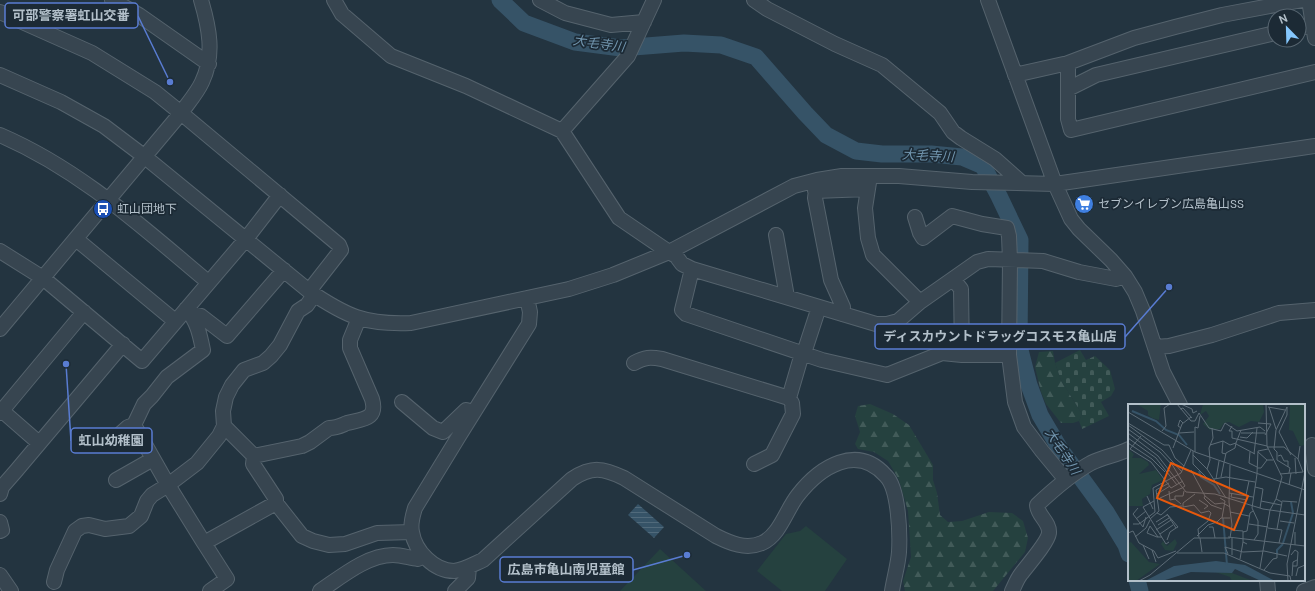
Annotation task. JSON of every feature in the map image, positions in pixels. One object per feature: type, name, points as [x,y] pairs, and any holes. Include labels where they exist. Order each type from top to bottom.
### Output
[{"type":"street","points":[[112,0],[139,15],[209,64]]},
{"type":"street","points":[[0,329],[108,199],[145,157],[181,112],[202,82],[209,64],[210,41],[208,23],[202,0]]},
{"type":"street","points":[[334,0],[342,14],[391,56],[466,86],[562,131],[620,218],[676,256],[682,264],[692,269],[876,324],[887,324],[898,321],[920,302],[977,262],[988,259],[1043,261],[1079,272],[1116,279],[1124,276]]},
{"type":"street","points":[[540,0],[565,13],[611,25],[642,25]]},
{"type":"street","points":[[562,131],[628,56],[654,0]]},
{"type":"street","points":[[754,0],[767,9],[829,41],[882,65],[940,113],[953,132],[995,159],[1018,183]]},
{"type":"street","points":[[988,0],[1055,184],[1071,219],[1079,230],[1110,260],[1136,292],[1163,372],[1179,404]]},
{"type":"street","points":[[1015,75],[1068,63],[1134,38],[1222,15],[1279,2],[1302,0]]},
{"type":"street","points":[[1309,0],[1314,31]]},
{"type":"street","points":[[0,12],[92,53],[154,92],[181,112],[280,195],[339,245],[341,250],[312,293],[306,305],[298,311],[280,345],[263,363],[244,370],[232,385],[226,397],[223,411],[224,426],[219,436],[197,463],[152,495],[147,501],[141,516],[129,526],[105,529],[89,525],[82,526],[75,531],[57,570],[54,582]]},
{"type":"street","points":[[1068,89],[1096,75],[1267,36]]},
{"type":"street","points":[[1068,63],[1068,119],[1071,130],[1315,72]]},
{"type":"street","points":[[0,74],[67,106],[104,126],[145,157],[312,293],[342,312],[374,322],[394,324],[411,323],[569,289],[613,275],[669,252],[794,186],[869,182],[899,176],[972,182],[1055,184],[1315,146]]},
{"type":"street","points":[[0,135],[48,158],[108,199],[208,282]]},
{"type":"street","points":[[869,182],[865,208],[868,238],[873,255],[920,302]]},
{"type":"street","points":[[816,186],[815,198],[831,280],[843,307],[842,314]]},
{"type":"street","points":[[0,250],[43,278],[142,361],[175,322],[188,311],[208,282],[246,239],[280,195]]},
{"type":"street","points":[[915,217],[923,238],[952,216],[982,224],[1007,228],[1013,260],[1009,355],[1015,402],[1024,427],[1042,452],[1068,479]]},
{"type":"street","points":[[776,234],[788,297]]},
{"type":"street","points":[[76,239],[175,322]]},
{"type":"street","points":[[692,269],[682,310],[686,314],[822,360],[887,375],[942,353],[962,355],[1009,355]]},
{"type":"street","points":[[188,311],[201,316],[227,336],[284,270]]},
{"type":"street","points":[[953,279],[961,289],[962,355]]},
{"type":"street","points":[[527,298],[530,312],[529,324],[415,508],[411,520],[412,532],[423,556],[431,563],[444,569],[454,571],[469,567],[483,560],[572,479],[591,469],[612,472],[624,478],[716,536],[730,543],[754,545],[763,542],[770,537],[778,528],[797,496],[826,469],[837,463],[849,460],[861,460],[870,462],[879,469],[888,477],[893,488],[899,531],[899,554],[892,591]]},
{"type":"street","points":[[789,398],[801,357],[804,353],[819,307]]},
{"type":"street","points":[[1155,347],[1169,346],[1212,335],[1279,313],[1315,310]]},
{"type":"street","points":[[119,435],[128,427],[134,425],[144,404],[167,377],[203,350],[199,330],[188,311]]},
{"type":"street","points":[[39,443],[1,411],[84,312]]},
{"type":"street","points":[[254,456],[302,446],[329,428],[336,428],[347,423],[362,420],[373,412],[374,407],[372,399],[350,348],[350,340],[359,318]]},
{"type":"street","points":[[0,494],[2,487],[123,344]]},
{"type":"street","points":[[634,363],[650,357],[662,359],[789,398],[792,403],[793,414],[772,455],[754,464]]},
{"type":"street","points":[[402,402],[433,428],[443,432],[466,410],[474,412]]},
{"type":"street","points":[[134,425],[168,485],[227,579],[210,591]]},
{"type":"street","points":[[224,426],[254,456]]},
{"type":"street","points":[[1312,445],[1315,469]]},
{"type":"street","points":[[1012,591],[1020,576],[1046,541],[1049,534],[1047,526],[1036,505],[1068,479],[1092,463],[1128,450]]},
{"type":"street","points":[[254,456],[253,464],[276,498],[276,503],[302,536],[313,541],[329,545],[345,544],[377,533],[412,532]]},
{"type":"street","points":[[116,480],[153,459]]},
{"type":"street","points":[[204,543],[276,503]]},
{"type":"street","points":[[0,522],[2,530],[0,531]]},
{"type":"street","points":[[320,591],[367,561],[381,556],[394,555],[418,559],[423,556]]},
{"type":"street","points":[[455,591],[468,578],[469,567]]},
{"type":"street","points":[[0,574],[11,591]]},
{"type":"street","points":[[1007,591],[1011,582],[1020,576]]},
{"type":"street","points":[[1267,581],[1268,591]]},
{"type":"street","points":[[1304,591],[1315,587]]},
{"type":"green space","points":[[1080,350],[1086,360],[1095,356],[1110,370],[1115,389],[1111,396],[1101,402],[1109,416],[1082,429],[1079,421],[1082,414],[1061,380],[1055,363]]},
{"type":"green space","points":[[1053,351],[1055,363],[1061,380],[1082,414],[1079,421],[1073,423],[1061,423],[1046,404],[1041,392],[1035,367],[1039,352]]},
{"type":"green space","points":[[870,404],[893,414],[909,425],[933,465],[933,480],[937,493],[940,515],[948,522],[962,521],[989,512],[1012,513],[1023,521],[1028,538],[1025,552],[993,591],[905,591],[903,581],[911,557],[908,511],[899,480],[888,461],[874,452],[858,449],[855,444],[860,432],[855,416],[858,406]]},
{"type":"green space","points":[[806,526],[847,559],[825,591],[782,591],[757,571],[786,534],[800,531]]},
{"type":"green space","points":[[660,549],[706,591],[620,591]]},
{"type":"water","points":[[638,504],[664,527],[654,538],[628,515]]},
{"type":"waterway","name":"大毛寺川","points":[[500,0],[524,23],[575,42],[621,48],[684,43],[721,45],[756,57],[826,135],[856,151],[882,154],[931,154],[962,157],[983,166],[1020,240],[1019,346],[1029,385],[1040,415],[1060,449],[1106,512],[1126,545],[1128,551]]},
{"type":"waterway","name":"大毛寺川","points":[[1137,581],[1140,591]]},
{"type":"place","name":"可部警察署虹山交番","points":[[170,82]]},
{"type":"place","name":"セブンイレブン広島亀山SS","points":[[1084,204]]},
{"type":"place","name":"虹山団地下","points":[[103,209]]},
{"type":"place","name":"ディスカウントドラッグコスモス亀山店","points":[[1169,287]]},
{"type":"place","name":"虹山幼稚園","points":[[66,364]]},
{"type":"place","name":"広島市亀山南児童館","points":[[687,555]]}]
